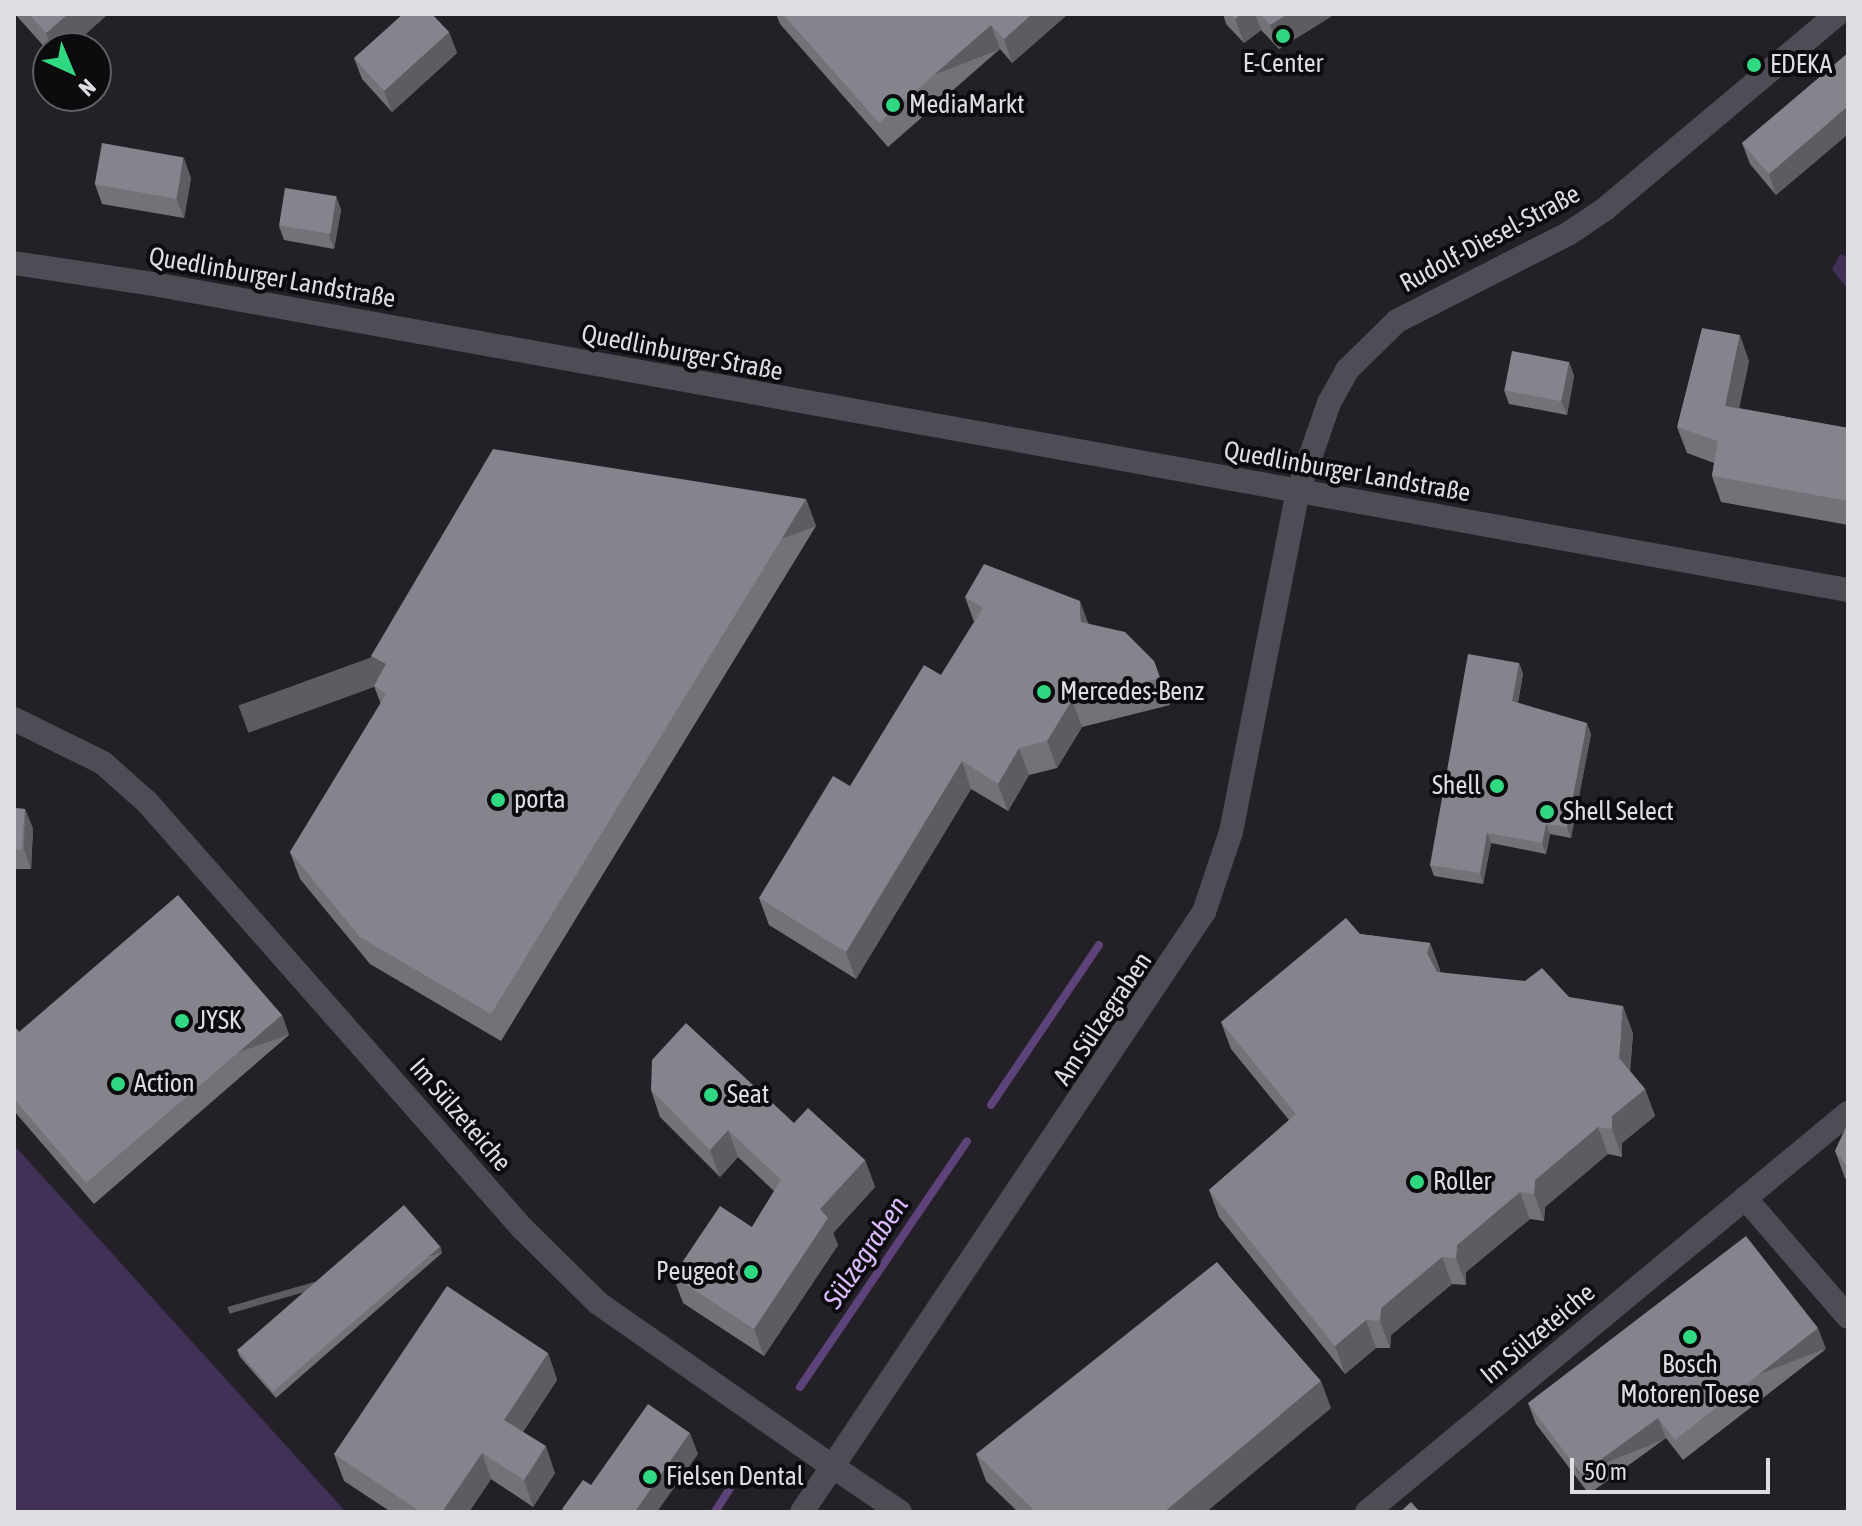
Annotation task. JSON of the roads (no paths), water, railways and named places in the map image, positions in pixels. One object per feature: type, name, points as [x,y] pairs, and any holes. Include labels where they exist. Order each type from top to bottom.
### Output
[{"type":"street","name":"Rudolf-Diesel-Straße","points":[[1298,492],[1335,391],[1354,361],[1382,333],[1605,209],[1837,14]]},
{"type":"street","name":"Quedlinburger Landstraße","points":[[14,263],[519,351]]},
{"type":"street","name":"Quedlinburger Straße","points":[[519,351],[835,411]]},
{"type":"street","name":"Quedlinburger Landstraße","points":[[835,411],[1848,590]]},
{"type":"street","name":"Am Sülzegraben","points":[[802,1512],[1204,912],[1231,832],[1298,492]]},
{"type":"street","name":"Im Sülzeteiche","points":[[14,719],[103,763],[147,802],[522,1228],[598,1303],[900,1512]]},
{"type":"street","name":"Im Sülzeteiche","points":[[1367,1512],[1848,1113]]},
{"type":"street","points":[[1745,1198],[1848,1317]]},
{"type":"waterway","name":"Sülzegraben","points":[[991,1105],[1099,945]]},
{"type":"waterway","name":"Sülzegraben","points":[[800,1387],[967,1141]]},
{"type":"waterway","name":"Sülzegraben","points":[[715,1512],[744,1466]]},
{"type":"place","name":"E-Center","points":[[1283,36]]},
{"type":"place","name":"EDEKA","points":[[1754,65]]},
{"type":"place","name":"MediaMarkt","points":[[893,105]]},
{"type":"place","name":"Mercedes-Benz","points":[[1044,692]]},
{"type":"place","name":"Shell","points":[[1497,786]]},
{"type":"place","name":"porta","points":[[498,800]]},
{"type":"place","name":"Shell Select","points":[[1547,812]]},
{"type":"place","name":"JYSK","points":[[182,1021]]},
{"type":"place","name":"Action","points":[[118,1084]]},
{"type":"place","name":"Seat","points":[[711,1095]]},
{"type":"place","name":"Roller","points":[[1417,1182]]},
{"type":"place","name":"Peugeot","points":[[751,1272]]},
{"type":"place","name":"Bosch Motoren Toese","points":[[1690,1337]]},
{"type":"place","name":"Fielsen Dental","points":[[650,1477]]}]
